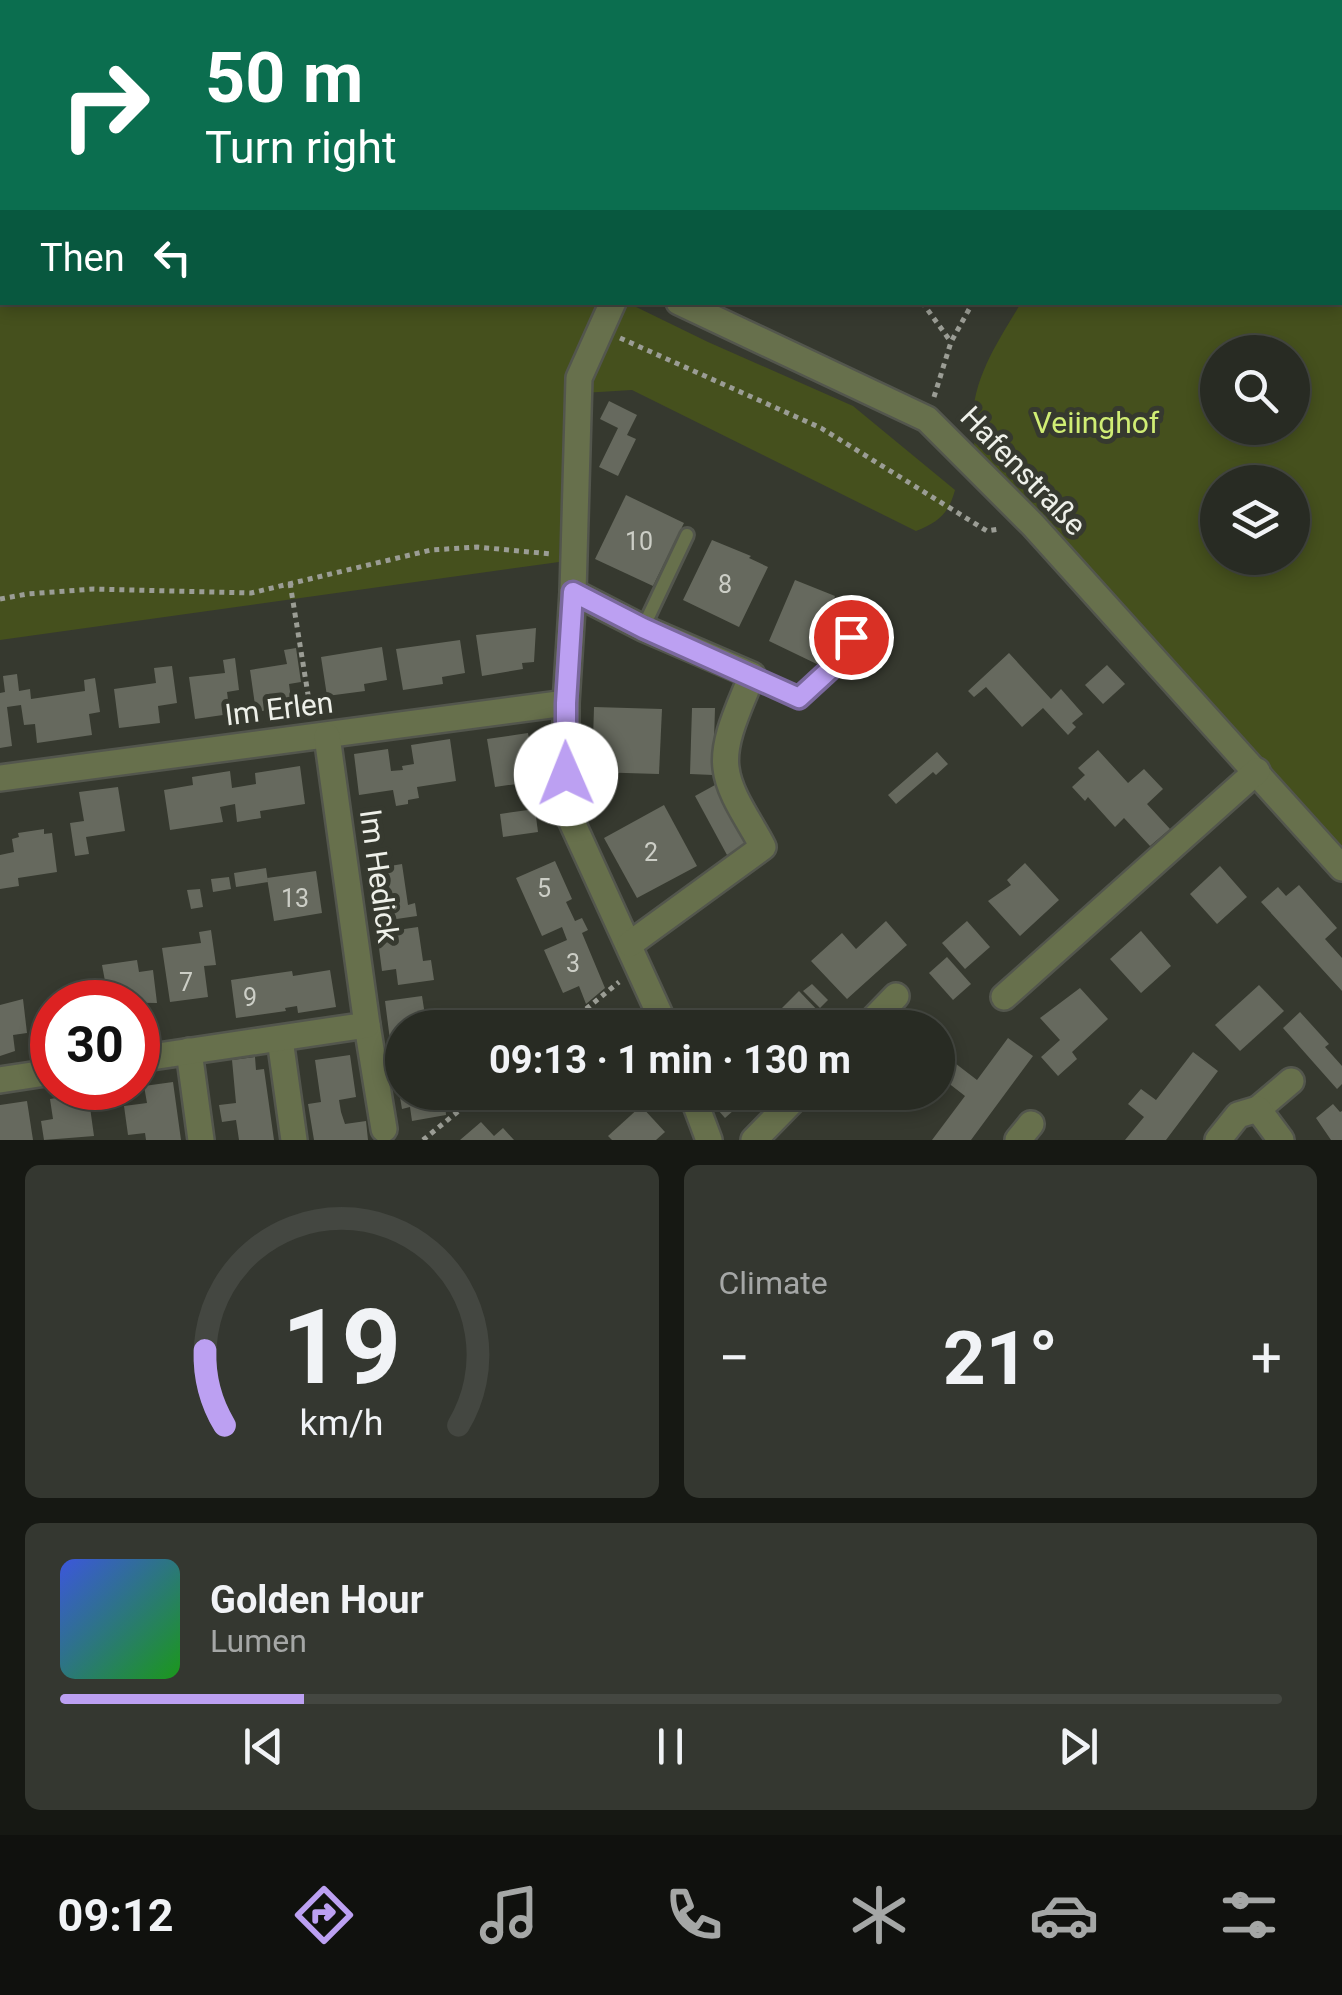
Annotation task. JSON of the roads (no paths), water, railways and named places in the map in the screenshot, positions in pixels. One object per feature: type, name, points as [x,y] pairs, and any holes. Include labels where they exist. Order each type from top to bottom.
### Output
[{"type":"street","points":[[612,305],[579,378],[566,703],[566,809],[658,1010]]},
{"type":"street","name":"Hafenstraße","points":[[685,305],[927,419],[1033,525],[1342,868]]},
{"type":"street","points":[[573,592],[752,676],[730,738],[725,766],[763,848],[635,955]]},
{"type":"street","name":"Im Erlen","points":[[0,778],[566,703]]},
{"type":"street","name":"Im Hedick","points":[[320,737],[384,1129]]},
{"type":"street","points":[[1004,997],[1257,771]]},
{"type":"street","points":[[883,1010],[896,996]]},
{"type":"street","points":[[160,1055],[367,1025]]},
{"type":"street","points":[[280,1040],[294,1140]]},
{"type":"street","points":[[188,1051],[201,1140]]},
{"type":"street","points":[[0,1080],[30,1075]]},
{"type":"street","points":[[1218,1139],[1238,1116],[1258,1110],[1291,1080]]},
{"type":"street","points":[[698,1110],[710,1140]]},
{"type":"street","points":[[754,1140],[783,1110]]},
{"type":"street","points":[[1258,1110],[1282,1140]]},
{"type":"lane","points":[[643,628],[687,535]]},
{"type":"lane","points":[[752,676],[799,698],[849,652],[851,637]]},
{"type":"park label","name":"Veiinghof","points":[[1096,423]]}]
